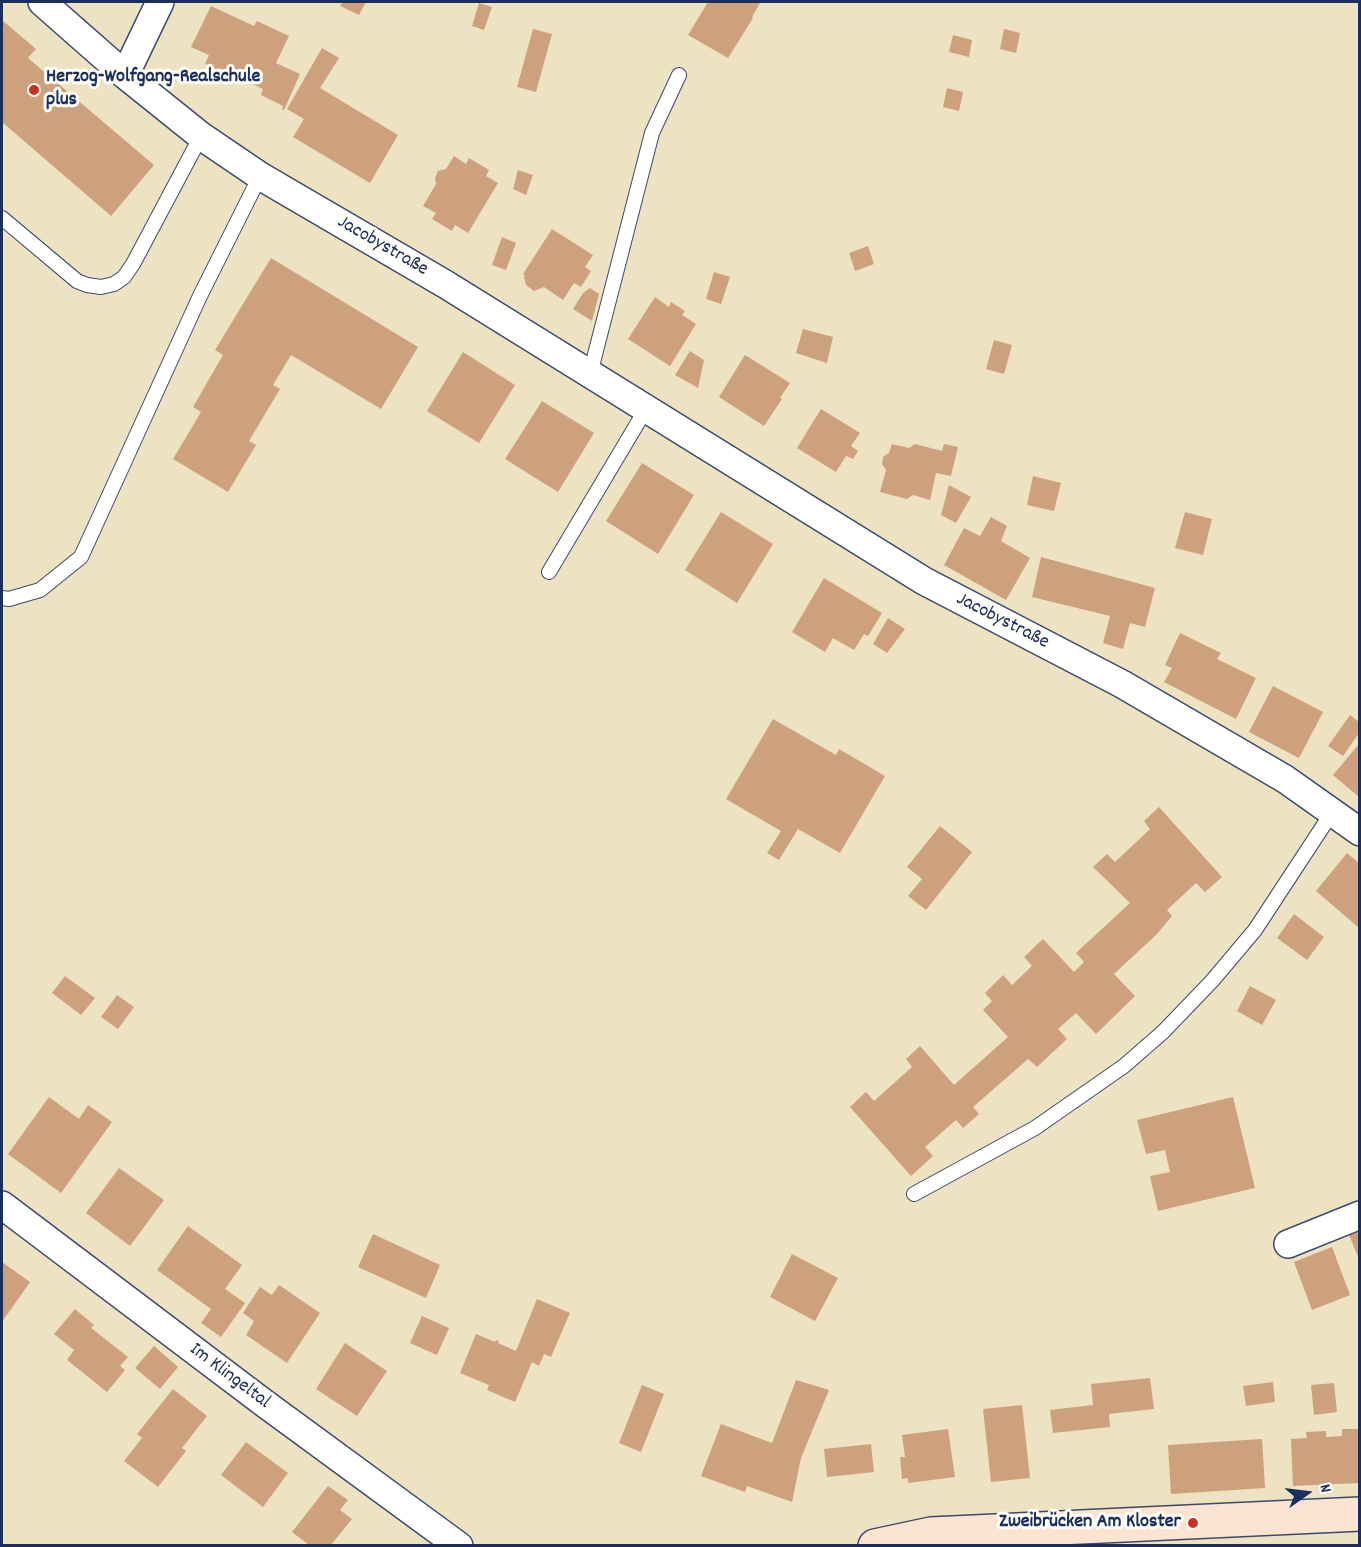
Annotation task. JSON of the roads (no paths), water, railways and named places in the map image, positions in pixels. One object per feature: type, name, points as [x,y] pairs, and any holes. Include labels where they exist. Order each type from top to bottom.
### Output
[{"type":"street","name":"Jacobystraße","points":[[42,2],[125,75],[201,136],[260,176],[445,284],[924,581],[1122,684],[1285,779],[1333,811],[1359,832]]},
{"type":"street","points":[[125,75],[160,2]]},
{"type":"street","name":"Im Klingeltal","points":[[2,1205],[459,1545]]},
{"type":"street","points":[[1288,1244],[1359,1215]]},
{"type":"street","points":[[875,1545],[932,1534],[1054,1537],[1359,1514]]},
{"type":"lane","points":[[590,374],[652,133],[679,75]]},
{"type":"lane","points":[[2,218],[77,281],[101,287],[114,284],[124,277],[133,264],[201,136]]},
{"type":"lane","points":[[2,598],[9,599],[40,590],[81,557],[200,296],[260,176]]},
{"type":"lane","points":[[549,572],[646,409]]},
{"type":"lane","points":[[914,1194],[1035,1128],[1124,1066],[1163,1032],[1212,981],[1255,930],[1333,811]]},
{"type":"place","name":"Herzog-Wolfgang-Realschule plus","points":[[34,90]]},
{"type":"place","name":"Zweibrücken Am Kloster","points":[[1193,1523]]}]
